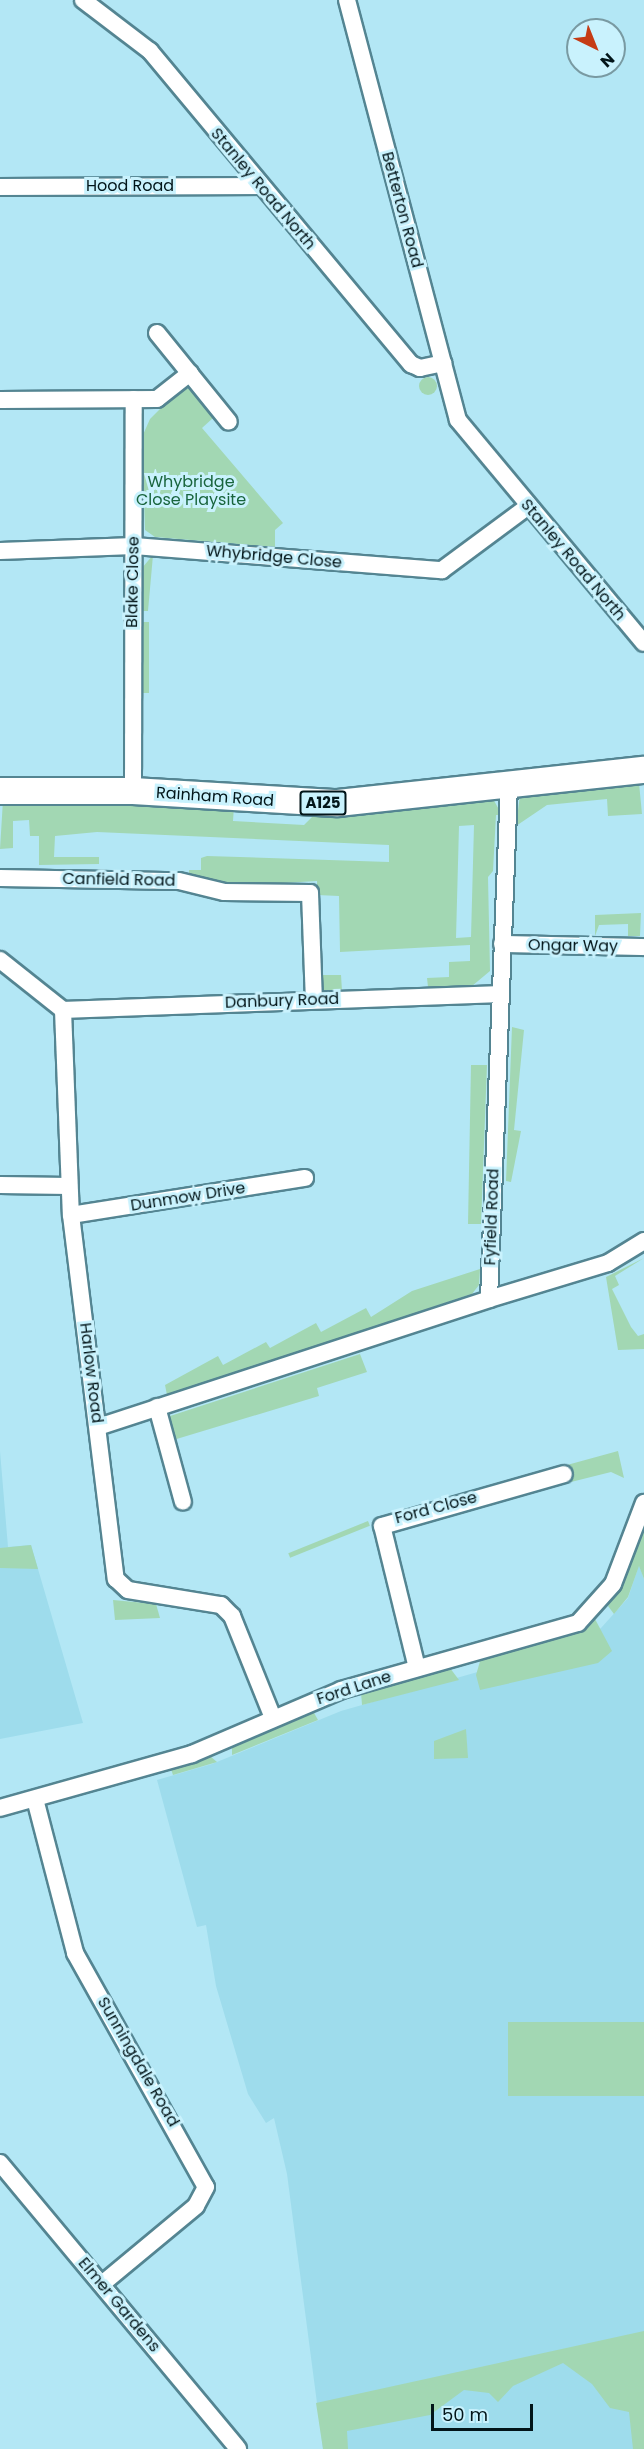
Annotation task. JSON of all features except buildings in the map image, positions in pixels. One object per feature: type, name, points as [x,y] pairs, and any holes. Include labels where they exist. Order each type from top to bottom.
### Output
[{"type":"main road","name":"Rainham Road","points":[[0,791],[133,791],[338,803],[644,770]]},
{"type":"street","name":"Stanley Road North","points":[[83,0],[150,51],[260,186],[411,364],[420,368],[443,363]]},
{"type":"street","name":"Betterton Road","points":[[346,0],[458,420]]},
{"type":"street","name":"Hood Road","points":[[0,187],[260,186]]},
{"type":"street","points":[[158,333],[229,422]]},
{"type":"street","points":[[0,400],[157,399],[190,373]]},
{"type":"street","name":"Blake Close","points":[[133,791],[134,399]]},
{"type":"street","name":"Stanley Road North","points":[[458,420],[527,507],[644,643]]},
{"type":"street","name":"Whybridge Close","points":[[0,551],[134,546],[442,570],[527,507]]},
{"type":"street","name":"Fyfield Road","points":[[489,1299],[509,786]]},
{"type":"street","name":"Canfield Road","points":[[0,878],[179,881],[224,892],[310,893],[314,1000]]},
{"type":"street","name":"Ongar Way","points":[[502,944],[644,946]]},
{"type":"street","points":[[0,960],[63,1010]]},
{"type":"street","name":"Danbury Road","points":[[63,1010],[501,994]]},
{"type":"street","name":"Harlow Road","points":[[63,1010],[71,1215],[116,1579],[128,1590],[221,1605],[232,1616],[273,1718]]},
{"type":"street","name":"Dunmow Drive","points":[[71,1215],[305,1178]]},
{"type":"street","points":[[0,1185],[69,1186]]},
{"type":"street","points":[[98,1427],[489,1299],[608,1263],[644,1241]]},
{"type":"street","points":[[157,1407],[183,1503]]},
{"type":"street","name":"Ford Close","points":[[417,1668],[382,1526],[564,1474]]},
{"type":"street","name":"Ford Lane","points":[[0,1808],[157,1766],[341,1690],[578,1623],[613,1584],[644,1503]]},
{"type":"street","name":"Sunningdale Road","points":[[35,1799],[75,1953],[206,2187],[196,2206],[102,2284]]},
{"type":"street","name":"Elmer Gardens","points":[[0,2163],[102,2284],[229,2446]]},
{"type":"shaded area","points":[[0,1451],[8,1547],[31,1545],[83,1723],[0,1739]]},
{"type":"shaded area","points":[[639,1565],[644,1579],[644,2449],[323,2449],[287,2174],[274,2118],[266,2123],[248,2094],[216,1986],[206,1925],[197,1927],[157,1780],[212,1764],[341,1711],[579,1643],[601,1628],[628,1598]]},
{"type":"green space","points":[[428,377],[434,380],[437,386],[434,392],[428,395],[422,392],[419,386],[422,380]]},
{"type":"green space","name":"Whybridge Close Playsite","points":[[180,389],[191,389],[213,418],[202,428],[283,523],[275,530],[275,547],[155,537],[145,530],[142,437],[150,419]]},
{"type":"green space","points":[[153,555],[148,611],[142,611],[142,568]]},
{"type":"green space","points":[[138,622],[149,622],[149,693],[138,693]]},
{"type":"green space","points":[[639,783],[642,814],[608,816],[607,799],[547,805],[516,826],[520,795]]},
{"type":"green space","points":[[492,797],[502,815],[496,815],[493,871],[488,877],[490,971],[472,986],[428,987],[427,978],[449,977],[449,962],[470,961],[470,945],[340,952],[339,896],[317,895],[317,881],[232,886],[189,876],[189,870],[201,870],[201,858],[207,856],[389,862],[389,845],[97,832],[55,836],[54,857],[99,857],[99,864],[39,865],[39,836],[30,836],[29,820],[13,821],[13,848],[0,849],[3,800],[234,806],[233,821],[304,825],[318,811]],"holes":[[[474,825],[471,937],[456,938],[459,826]]]},
{"type":"green space","points":[[641,913],[640,936],[628,936],[628,924],[599,925],[595,936],[595,915]]},
{"type":"green space","points":[[319,975],[341,975],[342,991],[321,990]]},
{"type":"green space","points":[[512,1027],[524,1030],[514,1130],[521,1131],[511,1182],[506,1181]]},
{"type":"green space","points":[[471,1065],[487,1065],[481,1224],[468,1224]]},
{"type":"green space","points":[[644,1258],[615,1276],[619,1285],[612,1289],[631,1327],[638,1336],[644,1334],[644,1349],[618,1350],[606,1277]]},
{"type":"green space","points":[[480,1269],[479,1285],[472,1294],[167,1395],[165,1385],[218,1356],[223,1365],[266,1342],[270,1348],[316,1323],[321,1332],[366,1308],[371,1317],[412,1291]]},
{"type":"green space","points":[[360,1354],[367,1372],[317,1388],[319,1396],[170,1441],[164,1418]]},
{"type":"green space","points":[[618,1451],[624,1478],[611,1472],[571,1482],[567,1465]]},
{"type":"green space","points":[[644,1518],[644,1579],[639,1566],[628,1597],[614,1614],[608,1606]]},
{"type":"green space","points":[[368,1521],[370,1526],[290,1558],[288,1553]]},
{"type":"green space","points":[[31,1545],[38,1569],[0,1568],[0,1548]]},
{"type":"green space","points":[[113,1600],[156,1604],[160,1618],[115,1620]]},
{"type":"green space","points":[[595,1619],[612,1651],[598,1663],[480,1690],[476,1675],[481,1658],[565,1635]]},
{"type":"green space","points":[[450,1668],[459,1680],[362,1705],[361,1692]]},
{"type":"green space","points":[[313,1711],[318,1720],[232,1755],[232,1746]]},
{"type":"green space","points":[[466,1729],[468,1758],[434,1759],[434,1741]]},
{"type":"green space","points":[[210,1756],[217,1762],[173,1775],[171,1769]]},
{"type":"green space","points":[[508,2022],[644,2022],[644,2096],[508,2096]]},
{"type":"green space","points":[[644,2331],[644,2449],[633,2449],[629,2412],[610,2408],[592,2384],[563,2363],[513,2386],[498,2402],[489,2393],[464,2390],[430,2415],[347,2431],[348,2449],[323,2449],[316,2403]]}]
